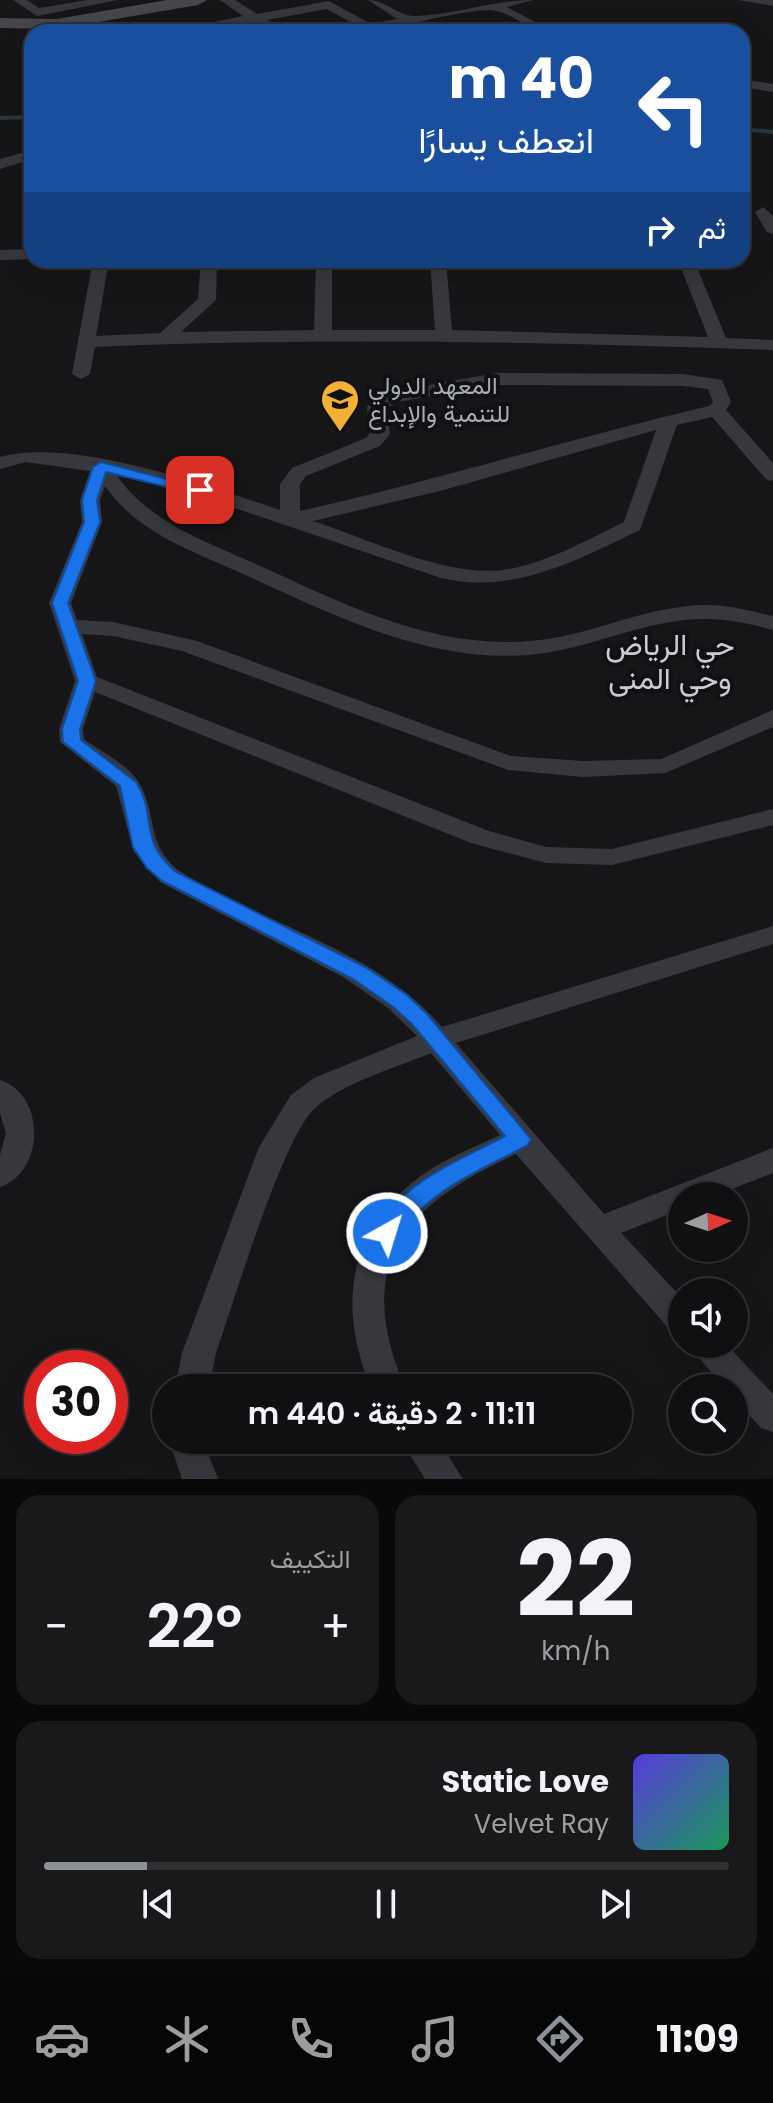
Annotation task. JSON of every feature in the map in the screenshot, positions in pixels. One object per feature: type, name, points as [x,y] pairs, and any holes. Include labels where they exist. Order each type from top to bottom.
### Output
[{"type":"main road","points":[[46,24],[67,22],[105,4],[198,0]]},
{"type":"main road","points":[[0,23],[24,26]]},
{"type":"street","points":[[19,0],[37,12],[105,4]]},
{"type":"street","points":[[226,0],[265,24]]},
{"type":"street","points":[[207,24],[307,0]]},
{"type":"street","points":[[444,0],[463,11]]},
{"type":"street","points":[[413,24],[527,0]]},
{"type":"street","points":[[744,0],[773,2]]},
{"type":"street","points":[[374,1],[403,24]]},
{"type":"street","points":[[502,3],[518,18],[530,24]]},
{"type":"street","points":[[249,14],[329,5],[362,24]]},
{"type":"street","points":[[492,22],[518,18]]},
{"type":"street","points":[[67,22],[74,24]]},
{"type":"street","points":[[750,84],[773,88]]},
{"type":"street","points":[[0,164],[24,156]]},
{"type":"street","points":[[763,212],[773,229]]},
{"type":"street","points":[[0,255],[24,254]]},
{"type":"street","points":[[81,374],[100,268]]},
{"type":"street","points":[[165,338],[207,300],[209,268]]},
{"type":"street","points":[[323,335],[324,268]]},
{"type":"street","points":[[439,268],[444,335]]},
{"type":"street","points":[[689,268],[719,343]]},
{"type":"street","points":[[88,342],[165,338],[444,335],[773,345]]},
{"type":"street","points":[[497,379],[683,380],[715,384],[722,402],[716,410],[609,435],[433,487],[290,520],[290,484],[299,472],[373,442],[380,434],[376,407],[391,397],[497,379]]},
{"type":"street","points":[[716,410],[773,475]]},
{"type":"street","points":[[0,463],[26,456],[171,480],[449,573],[504,576],[549,565],[633,526],[668,423]]},
{"type":"street","points":[[101,467],[136,511],[177,537],[367,621],[433,642],[465,649],[531,648],[565,643],[680,611],[727,612],[773,623]]},
{"type":"street","points":[[101,467],[90,500],[92,522],[60,603],[87,681],[71,729],[72,742],[126,782],[132,791],[143,847],[169,877],[360,973],[409,1010],[598,1229],[668,1305]]},
{"type":"street","points":[[67,626],[113,629],[189,646],[508,763],[583,769],[665,766],[752,730],[773,717]]},
{"type":"street","points":[[87,681],[480,837],[546,855],[612,857],[773,817]]},
{"type":"street","points":[[195,1374],[199,1353],[286,1123],[301,1103],[324,1086],[434,1040],[773,935]]},
{"type":"street","points":[[0,1091],[17,1111],[21,1130],[16,1154],[0,1175]]},
{"type":"street","points":[[383,1374],[368,1337],[364,1295],[375,1252],[399,1213],[429,1186],[520,1139]]},
{"type":"street","points":[[598,1229],[773,1160]]},
{"type":"street","points":[[718,1358],[773,1417]]},
{"type":"street","points":[[191,1454],[200,1479]]},
{"type":"street","points":[[428,1454],[445,1479]]},
{"type":"waterway","points":[[0,118],[24,117]]},
{"type":"waterway","points":[[750,130],[773,132]]},
{"type":"place","name":"المعهد الدولي للتنمية والإبداع","points":[[340,433]]},
{"type":"district","name":"حي الرياض وحي المنى","points":[[670,661]]},
{"type":"route","points":[[200,490],[171,480],[101,467],[90,500],[92,522],[60,603],[87,681],[71,729],[72,742],[126,782],[132,791],[143,847],[169,877],[360,973],[399,1000],[419,1019],[520,1139],[429,1186],[399,1213],[387,1233]]}]
